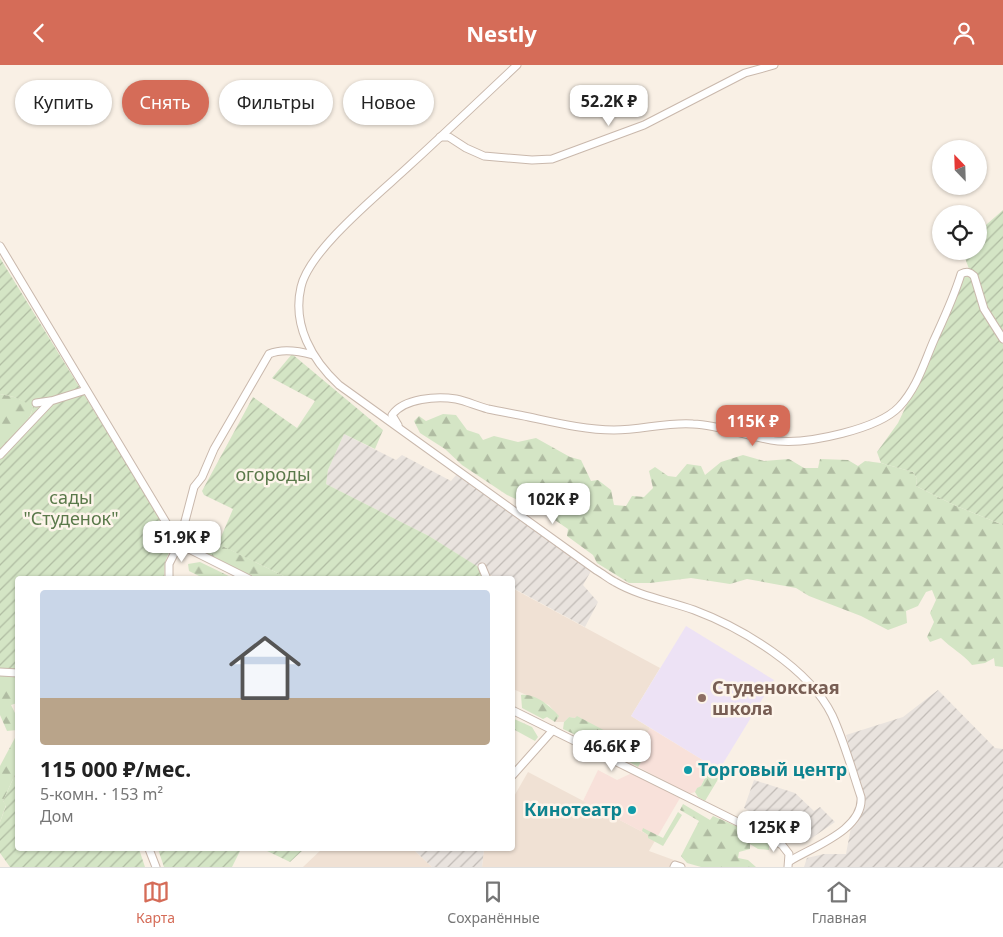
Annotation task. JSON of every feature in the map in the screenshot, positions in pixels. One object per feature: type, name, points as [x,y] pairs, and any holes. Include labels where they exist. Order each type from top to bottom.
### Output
[{"type":"street","points":[[517,65],[349,222],[310,264],[300,287],[300,317],[303,332],[313,355],[324,371],[339,385],[616,583],[706,615],[736,629],[783,660],[812,687],[823,700],[837,727],[862,804],[860,810],[842,831],[789,864]]},
{"type":"street","points":[[440,137],[449,137],[466,148],[484,156],[532,160],[552,159],[644,125],[745,73],[774,65]]},
{"type":"street","points":[[0,246],[179,544],[243,576]]},
{"type":"street","points":[[399,428],[392,415],[397,409],[420,401],[456,399],[507,414],[569,425],[614,430],[694,424],[778,441],[809,440],[831,436],[874,422],[891,414],[900,406],[916,384],[961,274],[966,272],[974,276],[984,309],[1003,339]]},
{"type":"street","points":[[169,576],[169,564],[179,544],[194,487],[202,477],[214,449],[269,354],[276,351],[301,351],[313,355]]},
{"type":"street","points":[[36,403],[51,401],[86,390]]},
{"type":"street","points":[[0,455],[51,401]]},
{"type":"street","points":[[482,567],[486,576]]},
{"type":"street","points":[[0,672],[15,673]]},
{"type":"street","points":[[515,711],[768,837],[782,845],[789,853],[789,864]]},
{"type":"street","points":[[515,773],[553,730]]},
{"type":"street","points":[[150,851],[156,867]]},
{"type":"street","points":[[674,867],[675,865],[681,867]]},
{"type":"shaded area","points":[[344,434],[396,460],[402,455],[451,481],[457,474],[591,571],[583,585],[598,602],[585,627],[515,589],[515,576],[492,576],[429,536],[326,484],[328,470]]},
{"type":"shaded area","points":[[515,590],[660,668],[631,716],[650,728],[642,742],[639,741],[633,745],[626,745],[613,735],[575,718],[569,717],[564,722],[555,722],[558,716],[549,705],[515,690]]},
{"type":"shaded area","name":"Студенокская школа","points":[[686,626],[774,680],[719,770],[631,716]]},
{"type":"shaded area","points":[[938,690],[995,748],[1003,749],[1003,867],[804,867],[807,858],[824,854],[846,854],[851,827],[865,805],[846,735],[903,717]]},
{"type":"shaded area","points":[[650,728],[711,765],[701,786],[695,792],[689,794],[629,762]]},
{"type":"shaded area","points":[[598,770],[617,780],[632,773],[680,798],[656,839],[583,801]]},
{"type":"shaded area","points":[[528,772],[656,839],[649,851],[682,863],[680,867],[482,867],[484,851],[515,851],[515,795]]},
{"type":"shaded area","points":[[754,780],[795,793],[814,811],[820,807],[835,822],[806,842],[744,808]]},
{"type":"shaded area","points":[[320,851],[415,851],[432,867],[303,867]]},
{"type":"shaded area","points":[[415,851],[484,851],[482,867],[432,867]]},
{"type":"green space","points":[[1003,210],[1003,525],[954,505],[916,486],[917,479],[913,472],[881,463],[877,452],[898,423],[940,335],[964,276],[972,277],[966,260],[987,260],[987,224]]},
{"type":"green space","name":"сады \"Студенок\"","points":[[0,258],[166,528],[172,545],[165,562],[164,576],[15,576],[15,676],[0,674],[0,451],[25,425],[33,406],[14,397],[0,394]]},
{"type":"green space","name":"огороды","points":[[292,354],[383,430],[375,449],[344,434],[328,470],[326,484],[429,536],[480,568],[483,576],[284,576],[218,544],[233,509],[204,495],[202,491],[253,397],[297,428],[315,401],[272,378]]},
{"type":"green space","points":[[0,394],[14,397],[33,405],[32,412],[25,424],[0,451]]},
{"type":"green space","points":[[443,414],[456,415],[467,430],[479,434],[483,440],[494,436],[518,442],[536,438],[570,457],[581,460],[591,481],[598,480],[611,490],[614,505],[626,506],[632,496],[644,497],[653,488],[649,471],[655,467],[668,476],[676,477],[687,464],[701,466],[705,475],[721,462],[743,455],[764,461],[789,459],[804,468],[818,468],[820,459],[848,460],[858,466],[865,461],[881,463],[913,472],[917,479],[916,486],[954,505],[1003,525],[1003,667],[995,666],[994,658],[985,663],[972,665],[941,638],[930,642],[927,637],[934,622],[930,613],[936,600],[932,590],[926,592],[918,606],[906,611],[907,623],[888,630],[861,616],[809,596],[796,588],[747,579],[730,584],[691,578],[650,583],[629,583],[597,563],[593,555],[567,536],[568,529],[540,510],[507,495],[462,465],[445,449],[420,433],[414,421],[419,416],[426,421]]},
{"type":"green space","points":[[198,534],[284,576],[250,576],[197,549],[193,545]]},
{"type":"green space","points":[[200,562],[229,576],[199,576],[189,571],[188,564]]},
{"type":"green space","points":[[0,674],[15,676],[15,704],[11,705],[15,713],[15,730],[7,731],[0,715]]},
{"type":"green space","points":[[521,695],[532,696],[547,704],[559,716],[555,722],[547,717],[543,719],[522,708]]},
{"type":"green space","points":[[577,716],[626,744],[633,745],[639,741],[645,743],[636,758],[641,762],[638,767],[621,757],[615,745],[608,750],[563,729],[564,722],[569,717],[575,718]]},
{"type":"green space","points":[[515,719],[532,727],[538,737],[535,741],[515,730]]},
{"type":"green space","points":[[15,738],[15,774],[3,801],[6,805],[0,822],[0,766]]},
{"type":"green space","points":[[711,771],[720,776],[705,801],[698,797],[695,792],[701,786],[708,772]]},
{"type":"green space","points":[[15,774],[15,851],[140,851],[145,867],[10,867],[0,853],[0,822],[6,806],[3,801]]},
{"type":"green space","points":[[683,804],[710,820],[713,816],[764,838],[769,842],[769,850],[758,849],[750,844],[750,849],[739,852],[738,858],[748,860],[756,867],[701,867],[687,863],[681,856],[699,821],[680,810]]},
{"type":"green space","points":[[678,812],[682,815],[663,846],[648,838],[648,835],[642,831],[643,828],[663,838]]},
{"type":"green space","points":[[159,851],[240,851],[232,867],[164,867]]},
{"type":"green space","points":[[267,851],[302,851],[290,862]]},
{"type":"place","name":"Студенокская школа","points":[[702,698]]},
{"type":"place","name":"Торговый центр","points":[[688,770]]},
{"type":"place","name":"Кинотеатр","points":[[632,810]]}]
